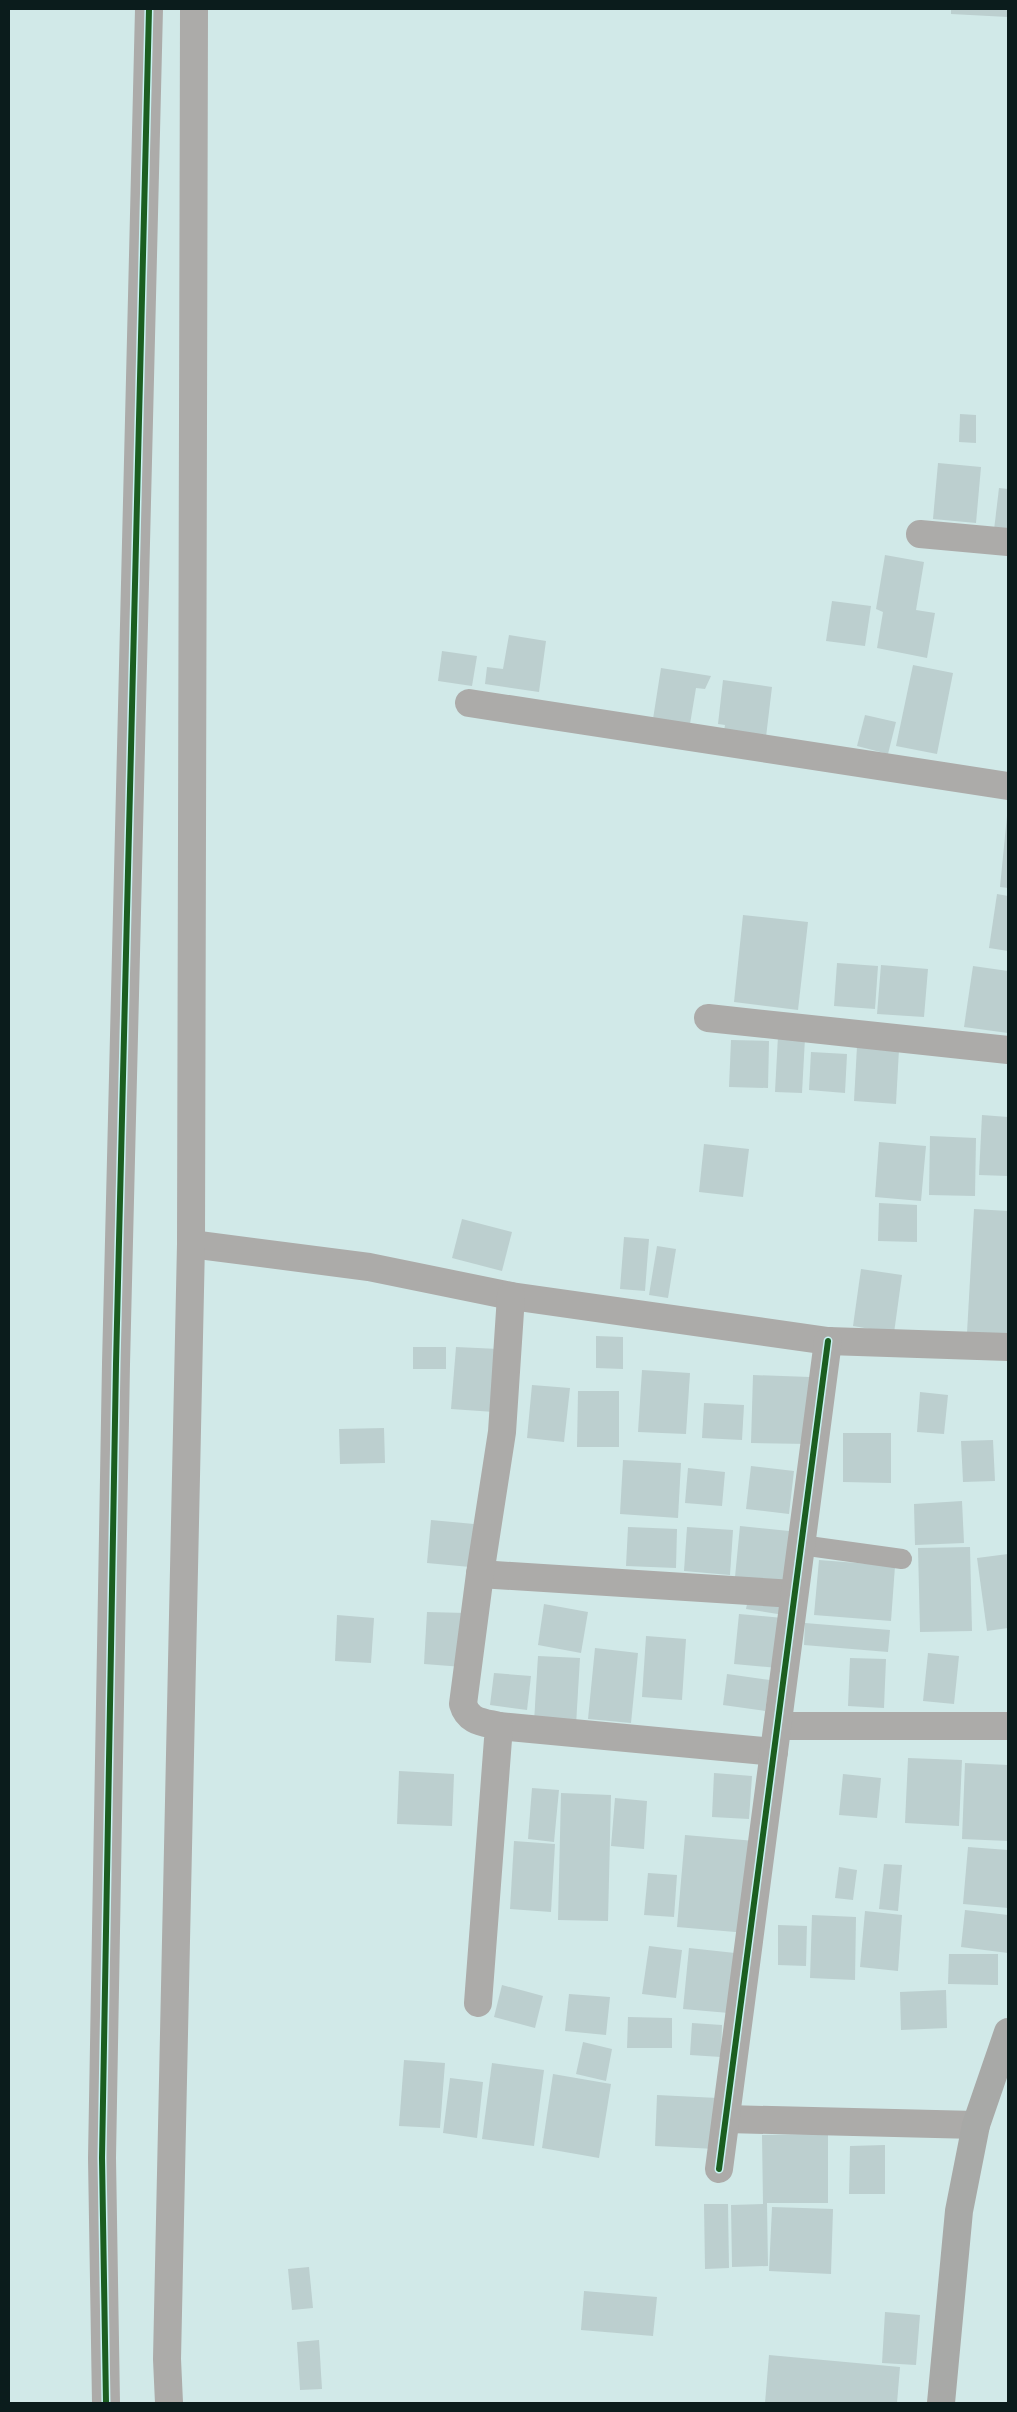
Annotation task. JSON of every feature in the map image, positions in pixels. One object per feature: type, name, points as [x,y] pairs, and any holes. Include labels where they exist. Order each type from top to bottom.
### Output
[{"type":"main road","points":[[941,2403],[959,2212],[976,2125],[1008,2032]]},
{"type":"street","points":[[106,2403],[102,2158],[116,1393],[149,9]]},
{"type":"street","points":[[169,2403],[167,2358],[191,1244],[194,9]]},
{"type":"street","points":[[920,534],[1008,542]]},
{"type":"street","points":[[469,703],[1008,786]]},
{"type":"street","points":[[708,1018],[1008,1050]]},
{"type":"street","points":[[191,1244],[369,1267],[511,1296],[828,1341],[1008,1346]]},
{"type":"street","points":[[511,1296],[502,1432],[480,1574],[463,1704],[466,1713],[472,1720],[499,1726],[774,1752]]},
{"type":"street","points":[[720,2169],[828,1341]]},
{"type":"street","points":[[480,1574],[794,1594]]},
{"type":"street","points":[[478,2002],[499,1726]]},
{"type":"street","points":[[778,1726],[1008,1726]]},
{"type":"street","points":[[726,2119],[976,2125]]},
{"type":"lane","points":[[801,1545],[902,1559]]},
{"type":"building","points":[[951,9],[1008,9],[1008,17],[951,14]]},
{"type":"building","points":[[960,414],[976,415],[976,443],[959,442]]},
{"type":"building","points":[[938,463],[981,467],[976,523],[933,519]]},
{"type":"building","points":[[999,488],[1008,489],[1008,532],[994,530]]},
{"type":"building","points":[[885,555],[924,562],[916,610],[935,613],[927,658],[877,648],[883,612],[876,609]]},
{"type":"building","points":[[832,601],[871,606],[865,646],[826,641]]},
{"type":"building","points":[[509,635],[546,641],[539,692],[485,684],[487,667],[503,669]]},
{"type":"building","points":[[442,651],[477,656],[472,686],[438,681]]},
{"type":"building","points":[[913,665],[953,673],[937,754],[896,746]]},
{"type":"building","points":[[661,668],[711,676],[705,689],[696,688],[690,724],[653,719]]},
{"type":"building","points":[[723,680],[772,687],[766,737],[724,731],[725,725],[718,724]]},
{"type":"building","points":[[865,715],[896,722],[888,754],[857,746]]},
{"type":"building","points":[[1008,816],[1008,888],[1000,887]]},
{"type":"building","points":[[997,894],[1008,896],[1008,951],[989,948]]},
{"type":"building","points":[[743,915],[808,922],[798,1010],[734,1002]]},
{"type":"building","points":[[837,963],[878,966],[875,1009],[834,1006]]},
{"type":"building","points":[[881,965],[928,969],[924,1017],[877,1014]]},
{"type":"building","points":[[973,966],[1008,971],[1008,1033],[964,1027]]},
{"type":"building","points":[[778,1036],[805,1038],[802,1093],[775,1092]]},
{"type":"building","points":[[731,1040],[769,1041],[768,1088],[729,1087]]},
{"type":"building","points":[[857,1046],[899,1049],[896,1104],[854,1101]]},
{"type":"building","points":[[811,1052],[847,1054],[845,1093],[809,1090]]},
{"type":"building","points":[[982,1115],[1008,1117],[1008,1176],[979,1175]]},
{"type":"building","points":[[930,1136],[976,1138],[975,1196],[929,1195]]},
{"type":"building","points":[[879,1142],[926,1146],[921,1201],[875,1197]]},
{"type":"building","points":[[704,1144],[749,1149],[743,1197],[699,1192]]},
{"type":"building","points":[[879,1203],[917,1205],[917,1242],[878,1241]]},
{"type":"building","points":[[974,1209],[1008,1211],[1008,1335],[967,1333]]},
{"type":"building","points":[[462,1219],[512,1232],[502,1271],[452,1258]]},
{"type":"building","points":[[624,1237],[649,1239],[645,1291],[620,1289]]},
{"type":"building","points":[[657,1246],[676,1249],[668,1298],[649,1295]]},
{"type":"building","points":[[861,1269],[902,1275],[894,1333],[853,1326]]},
{"type":"building","points":[[596,1336],[623,1337],[623,1369],[596,1368]]},
{"type":"building","points":[[413,1347],[446,1347],[446,1369],[413,1369]]},
{"type":"building","points":[[456,1347],[499,1349],[494,1412],[451,1409]]},
{"type":"building","points":[[642,1370],[690,1373],[686,1434],[638,1432]]},
{"type":"building","points":[[753,1375],[810,1377],[809,1444],[751,1443]]},
{"type":"building","points":[[532,1385],[570,1388],[564,1442],[527,1438]]},
{"type":"building","points":[[578,1391],[619,1391],[619,1447],[577,1447]]},
{"type":"building","points":[[920,1392],[948,1395],[944,1434],[917,1432]]},
{"type":"building","points":[[704,1403],[744,1405],[742,1440],[702,1438]]},
{"type":"building","points":[[384,1428],[385,1463],[340,1464],[339,1429]]},
{"type":"building","points":[[843,1433],[891,1433],[891,1483],[843,1482]]},
{"type":"building","points":[[993,1440],[995,1481],[963,1482],[961,1441]]},
{"type":"building","points":[[623,1460],[681,1463],[678,1518],[620,1514]]},
{"type":"building","points":[[751,1466],[794,1471],[789,1514],[746,1509]]},
{"type":"building","points":[[688,1468],[725,1472],[722,1506],[685,1503]]},
{"type":"building","points":[[962,1501],[964,1543],[915,1545],[914,1504]]},
{"type":"building","points":[[431,1520],[474,1524],[470,1567],[427,1563]]},
{"type":"building","points":[[740,1526],[789,1531],[785,1582],[735,1577]]},
{"type":"building","points":[[628,1527],[677,1529],[676,1568],[626,1566]]},
{"type":"building","points":[[687,1527],[733,1530],[730,1575],[684,1571]]},
{"type":"building","points":[[970,1547],[972,1631],[920,1632],[918,1548]]},
{"type":"building","points":[[1008,1554],[1008,1628],[987,1631],[977,1558]]},
{"type":"building","points":[[819,1560],[895,1566],[891,1621],[814,1615]]},
{"type":"building","points":[[749,1594],[787,1600],[784,1615],[746,1609]]},
{"type":"building","points":[[544,1604],[588,1612],[581,1653],[538,1645]]},
{"type":"building","points":[[427,1612],[466,1613],[463,1667],[424,1664]]},
{"type":"building","points":[[739,1614],[783,1618],[778,1668],[734,1664]]},
{"type":"building","points":[[337,1615],[374,1618],[371,1663],[335,1661]]},
{"type":"building","points":[[805,1623],[890,1630],[888,1652],[804,1645]]},
{"type":"building","points":[[646,1636],[686,1639],[682,1700],[642,1697]]},
{"type":"building","points":[[595,1648],[638,1653],[631,1723],[588,1719]]},
{"type":"building","points":[[928,1653],[959,1656],[954,1704],[923,1701]]},
{"type":"building","points":[[538,1656],[580,1658],[576,1725],[534,1722]]},
{"type":"building","points":[[850,1658],[886,1659],[884,1708],[848,1706]]},
{"type":"building","points":[[494,1673],[531,1676],[527,1710],[490,1705]]},
{"type":"building","points":[[727,1674],[770,1680],[765,1711],[723,1705]]},
{"type":"building","points":[[908,1758],[962,1760],[959,1826],[905,1823]]},
{"type":"building","points":[[965,1763],[1008,1765],[1008,1841],[962,1839]]},
{"type":"building","points":[[399,1771],[454,1774],[452,1826],[397,1824]]},
{"type":"building","points":[[714,1773],[752,1776],[749,1819],[712,1817]]},
{"type":"building","points":[[843,1774],[881,1778],[877,1818],[839,1815]]},
{"type":"building","points":[[532,1788],[559,1790],[554,1842],[528,1839]]},
{"type":"building","points":[[561,1793],[611,1795],[608,1921],[558,1920]]},
{"type":"building","points":[[615,1798],[647,1801],[644,1849],[611,1846]]},
{"type":"building","points":[[685,1835],[755,1841],[747,1933],[677,1927]]},
{"type":"building","points":[[514,1841],[555,1844],[551,1912],[510,1909]]},
{"type":"building","points":[[968,1847],[1008,1850],[1008,1908],[963,1904]]},
{"type":"building","points":[[884,1864],[902,1865],[898,1911],[879,1909]]},
{"type":"building","points":[[839,1867],[857,1870],[853,1900],[835,1898]]},
{"type":"building","points":[[648,1873],[677,1875],[674,1917],[644,1915]]},
{"type":"building","points":[[965,1910],[1008,1915],[1008,1953],[961,1947]]},
{"type":"building","points":[[865,1911],[902,1915],[898,1971],[860,1967]]},
{"type":"building","points":[[812,1915],[856,1917],[855,1980],[810,1978]]},
{"type":"building","points":[[778,1925],[807,1926],[806,1966],[778,1965]]},
{"type":"building","points":[[649,1946],[682,1950],[676,1998],[642,1994]]},
{"type":"building","points":[[689,1948],[735,1953],[729,2013],[683,2009]]},
{"type":"building","points":[[949,1954],[998,1954],[998,1985],[948,1984]]},
{"type":"building","points":[[502,1985],[543,1996],[535,2028],[494,2017]]},
{"type":"building","points":[[946,1990],[947,2028],[901,2030],[900,1992]]},
{"type":"building","points":[[569,1994],[610,1997],[606,2035],[565,2031]]},
{"type":"building","points":[[628,2017],[672,2018],[672,2048],[627,2048]]},
{"type":"building","points":[[692,2023],[722,2025],[721,2057],[690,2055]]},
{"type":"building","points":[[583,2042],[612,2049],[606,2081],[576,2074]]},
{"type":"building","points":[[404,2060],[445,2063],[440,2128],[399,2126]]},
{"type":"building","points":[[492,2063],[544,2070],[534,2146],[482,2139]]},
{"type":"building","points":[[553,2074],[611,2084],[599,2158],[542,2148]]},
{"type":"building","points":[[450,2078],[483,2082],[477,2138],[443,2133]]},
{"type":"building","points":[[657,2095],[718,2098],[716,2149],[655,2146]]},
{"type":"building","points":[[828,2134],[828,2203],[767,2203],[768,2266],[732,2267],[731,2205],[763,2204],[762,2135]]},
{"type":"building","points":[[885,2145],[885,2194],[849,2194],[850,2146]]},
{"type":"building","points":[[704,2204],[728,2204],[729,2268],[705,2269]]},
{"type":"building","points":[[772,2207],[833,2209],[831,2274],[769,2271]]},
{"type":"building","points":[[309,2267],[313,2308],[292,2310],[288,2269]]},
{"type":"building","points":[[584,2291],[657,2297],[653,2336],[581,2330]]},
{"type":"building","points":[[885,2312],[920,2315],[916,2365],[882,2363]]},
{"type":"building","points":[[319,2340],[322,2389],[300,2390],[297,2342]]},
{"type":"building","points":[[769,2355],[900,2367],[897,2403],[765,2403]]},
{"type":"cycle path","points":[[106,2403],[102,2158],[116,1364],[149,9]]},
{"type":"cycle path","points":[[719,2169],[828,1341]]}]
